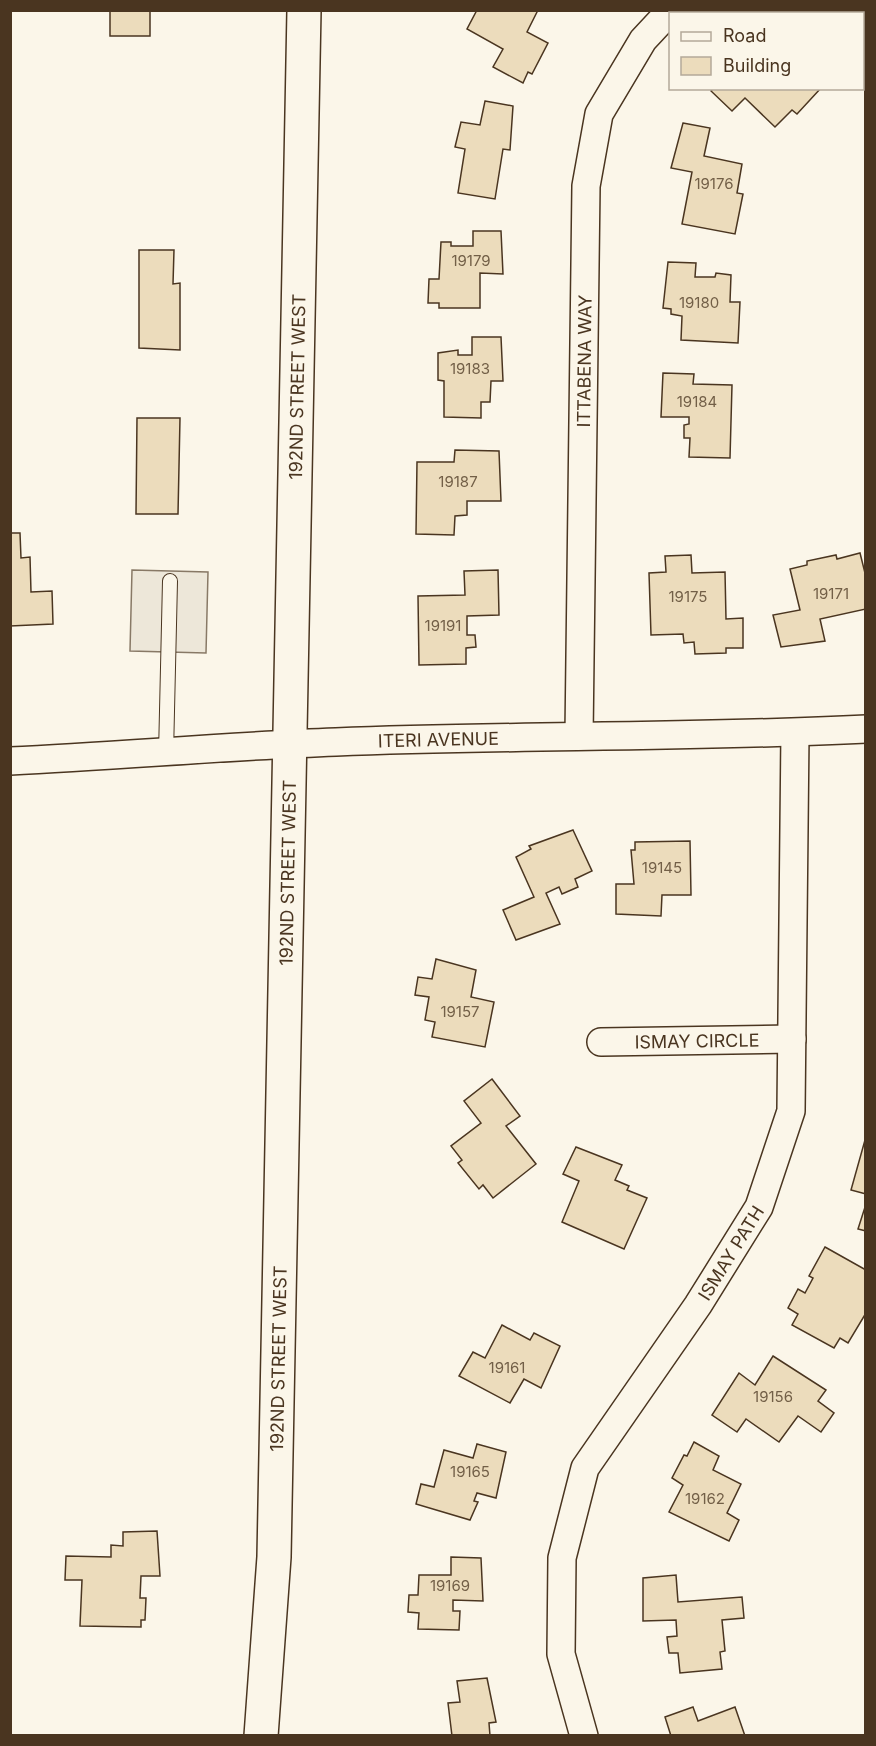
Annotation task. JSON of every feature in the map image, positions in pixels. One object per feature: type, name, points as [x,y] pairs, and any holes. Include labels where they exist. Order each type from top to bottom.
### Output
[{"type":"street","name":"192ND STREET WEST","points":[[261,1736],[274,1557],[304,10]]},
{"type":"street","name":"ITTABENA WAY","points":[[579,736],[586,186],[599,114],[643,40],[669,13]]},
{"type":"street","name":"ITERI AVENUE","points":[[10,761],[166,754],[290,745],[579,736],[795,733],[866,729]]},
{"type":"street","name":"ISMAY PATH","points":[[584,1736],[561,1654],[562,1558],[585,1468],[698,1305],[759,1207],[791,1112],[795,733]]},
{"type":"street","name":"ISMAY CIRCLE","points":[[601,1042],[792,1040]]},
{"type":"lane","points":[[166,754],[170,581]]},
{"type":"shaded area","points":[[132,570],[208,572],[206,653],[130,651]]},
{"type":"building","points":[[110,10],[150,10],[150,36],[110,36]]},
{"type":"building","points":[[477,10],[538,10],[527,32],[548,43],[532,74],[528,72],[523,83],[493,67],[503,49],[467,29]]},
{"type":"building","points":[[823,10],[866,10],[866,54],[864,55],[864,12],[821,12]]},
{"type":"building","points":[[819,90],[797,114],[792,110],[775,127],[745,98],[732,111],[711,91]]},
{"type":"building","points":[[485,101],[513,106],[510,150],[503,149],[495,199],[458,193],[465,149],[455,147],[461,122],[480,125]]},
{"type":"building","points":[[683,123],[710,128],[704,156],[742,164],[737,193],[743,194],[735,234],[682,224],[692,172],[671,168]]},
{"type":"building","points":[[473,231],[501,231],[503,274],[480,273],[480,308],[439,308],[439,303],[428,303],[429,279],[439,279],[441,242],[451,242],[451,246],[473,246]]},
{"type":"building","points":[[139,250],[174,250],[173,284],[180,283],[180,350],[139,348]]},
{"type":"building","points":[[668,262],[696,263],[695,277],[715,277],[716,273],[731,275],[730,302],[740,302],[738,343],[681,340],[682,316],[671,314],[671,309],[663,308]]},
{"type":"building","points":[[472,337],[501,337],[503,381],[491,381],[490,402],[481,402],[481,418],[444,417],[444,381],[438,380],[438,353],[458,350],[458,355],[472,355]]},
{"type":"building","points":[[663,373],[694,374],[693,384],[732,385],[730,458],[689,457],[690,438],[684,438],[684,425],[689,424],[689,417],[661,417]]},
{"type":"building","points":[[137,418],[180,418],[178,514],[136,514]]},
{"type":"building","points":[[455,450],[499,451],[501,501],[467,501],[467,515],[455,516],[454,535],[416,534],[417,462],[454,462]]},
{"type":"building","points":[[10,533],[20,533],[21,558],[30,557],[31,592],[52,591],[53,624],[10,626]]},
{"type":"building","points":[[860,553],[866,577],[866,609],[820,619],[825,641],[781,647],[773,615],[800,610],[790,569],[807,565],[807,561],[836,555],[837,559]]},
{"type":"building","points":[[691,555],[692,573],[725,572],[726,619],[743,618],[743,648],[726,648],[726,653],[695,654],[694,642],[684,643],[683,634],[651,635],[649,573],[666,572],[665,556]]},
{"type":"building","points":[[498,570],[499,615],[467,616],[467,635],[475,635],[476,647],[466,648],[466,664],[419,665],[418,596],[465,595],[464,571]]},
{"type":"building","points":[[573,830],[592,871],[575,879],[578,887],[562,894],[559,887],[546,893],[560,924],[516,940],[503,910],[534,897],[516,857],[531,849],[529,846]]},
{"type":"building","points":[[690,841],[691,895],[662,895],[661,916],[616,914],[616,884],[634,884],[631,850],[635,850],[635,842]]},
{"type":"building","points":[[436,959],[476,970],[471,997],[494,1002],[485,1047],[432,1037],[435,1022],[425,1020],[429,997],[415,995],[418,977],[432,979]]},
{"type":"building","points":[[492,1079],[520,1116],[506,1126],[536,1164],[493,1198],[483,1185],[479,1189],[458,1163],[462,1160],[451,1146],[481,1123],[464,1101]]},
{"type":"building","points":[[866,1140],[866,1194],[851,1190]]},
{"type":"building","points":[[576,1147],[622,1165],[615,1180],[629,1186],[627,1190],[647,1198],[624,1249],[562,1222],[579,1181],[563,1174]]},
{"type":"building","points":[[866,1204],[866,1231],[858,1229]]},
{"type":"building","points":[[825,1247],[866,1270],[866,1313],[848,1343],[840,1338],[834,1348],[792,1325],[798,1314],[788,1308],[798,1289],[805,1293],[813,1278],[809,1276]]},
{"type":"building","points":[[502,1325],[530,1340],[534,1333],[560,1346],[541,1388],[524,1379],[510,1403],[459,1376],[473,1352],[485,1358]]},
{"type":"building","points":[[773,1356],[826,1390],[818,1401],[834,1413],[821,1432],[798,1416],[779,1442],[746,1419],[737,1432],[712,1415],[739,1373],[755,1385]]},
{"type":"building","points":[[694,1442],[719,1456],[713,1470],[741,1484],[727,1513],[739,1520],[729,1541],[669,1512],[683,1485],[672,1478]]},
{"type":"building","points":[[477,1444],[506,1452],[496,1498],[477,1493],[474,1501],[478,1502],[470,1520],[416,1504],[421,1484],[434,1487],[444,1450],[473,1458]]},
{"type":"building","points":[[157,1531],[160,1576],[141,1576],[140,1598],[146,1598],[145,1620],[141,1620],[141,1627],[80,1626],[82,1580],[65,1580],[66,1556],[111,1557],[111,1545],[123,1546],[123,1532]]},
{"type":"building","points":[[451,1557],[481,1558],[483,1601],[453,1600],[453,1611],[460,1611],[459,1630],[418,1629],[419,1613],[408,1612],[409,1595],[418,1595],[419,1575],[451,1575]]},
{"type":"building","points":[[676,1575],[678,1602],[742,1597],[744,1618],[722,1620],[725,1651],[720,1652],[722,1669],[680,1673],[678,1653],[669,1653],[667,1637],[677,1636],[676,1620],[643,1621],[643,1578]]},
{"type":"building","points":[[487,1678],[496,1722],[489,1723],[490,1736],[452,1736],[448,1703],[460,1702],[457,1681]]},
{"type":"building","points":[[693,1707],[698,1721],[735,1707],[745,1736],[671,1736],[665,1717]]}]
